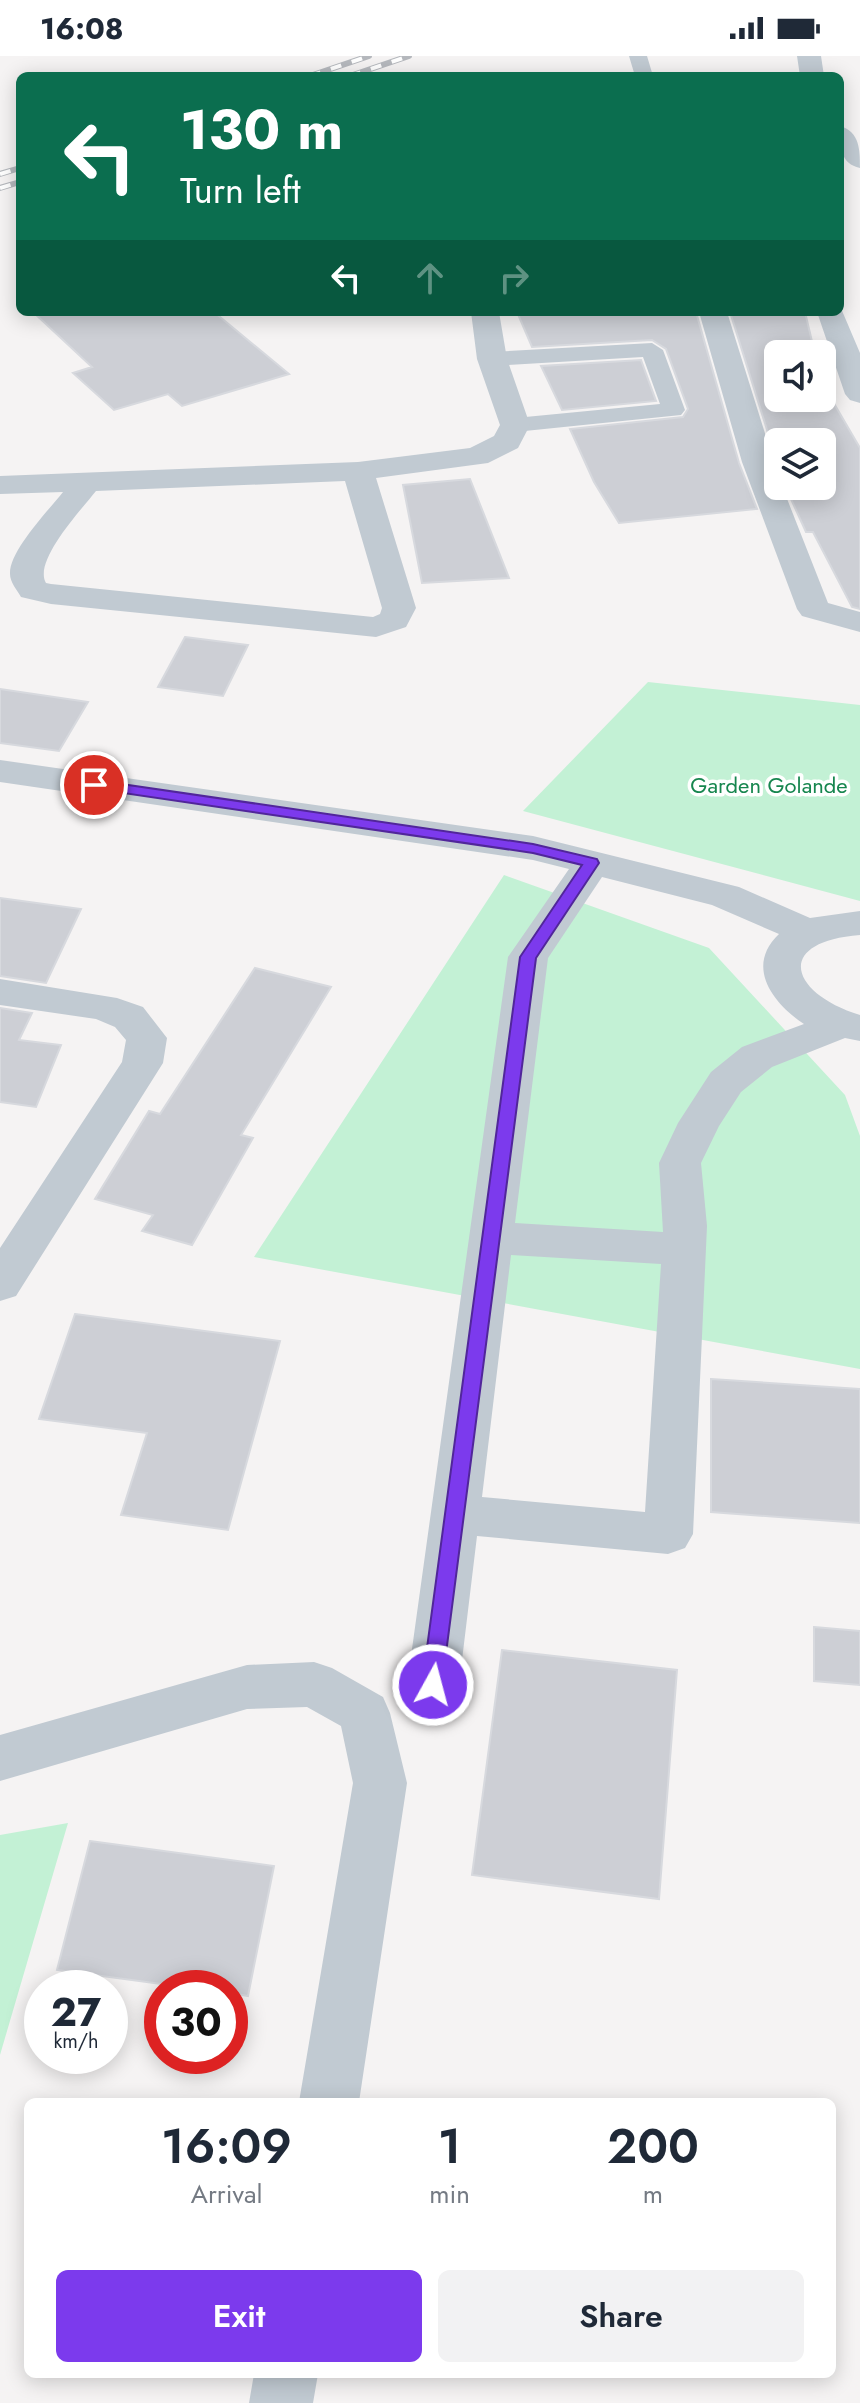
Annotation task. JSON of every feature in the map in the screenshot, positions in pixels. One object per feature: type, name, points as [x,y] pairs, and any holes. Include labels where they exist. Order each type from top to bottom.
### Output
[{"type":"street","points":[[844,139],[860,160]]},
{"type":"street","points":[[0,485],[358,471],[477,456],[507,442],[515,425],[492,359],[486,316]]},
{"type":"street","points":[[714,316],[735,401],[781,531],[814,609],[860,622]]},
{"type":"street","points":[[832,316],[860,394]]},
{"type":"street","points":[[86,482],[28,560],[26,577],[33,590],[376,627],[394,620],[399,608],[358,471]]},
{"type":"street","points":[[0,771],[533,848],[725,896],[809,932]]},
{"type":"street","points":[[433,1685],[528,957],[592,863]]},
{"type":"street","points":[[855,1029],[826,1020],[800,1005],[781,976],[781,965],[790,946],[809,932],[835,923],[860,923]]},
{"type":"street","points":[[0,992],[103,1007],[129,1017],[147,1038],[142,1063],[0,1284]]},
{"type":"street","points":[[455,1514],[668,1534],[685,1226],[680,1163],[699,1123],[726,1082],[757,1057],[855,1029]]},
{"type":"street","points":[[492,1238],[683,1249]]},
{"type":"street","points":[[0,1758],[247,1687],[314,1684],[364,1713],[380,1783],[330,2098]]},
{"type":"street","points":[[281,2403],[285,2378]]},
{"type":"lane","points":[[492,359],[652,350],[673,410],[515,425]]},
{"type":"green space","name":"Garden Golande","points":[[648,682],[860,705],[860,901],[523,811]]},
{"type":"green space","points":[[504,875],[709,948],[845,1095],[860,1136],[860,1369],[254,1257]]},
{"type":"green space","points":[[68,1823],[0,2055],[0,1835]]},
{"type":"building","points":[[37,316],[219,316],[289,374],[182,406],[168,394],[114,410],[73,373],[92,367]]},
{"type":"building","points":[[519,316],[697,316],[739,463],[757,509],[619,523],[594,482],[570,429],[683,417],[688,409],[666,349],[652,340],[532,347]]},
{"type":"building","points":[[731,316],[806,316],[812,340],[764,340],[764,412],[836,412],[836,407],[860,448],[860,609],[852,607],[813,532],[806,532],[791,500],[836,500],[836,428],[766,428]]},
{"type":"building","points":[[641,360],[656,401],[562,410],[541,366]]},
{"type":"building","points":[[470,479],[509,578],[422,583],[403,485]]},
{"type":"building","points":[[185,637],[248,645],[223,696],[158,687]]},
{"type":"building","points":[[0,689],[88,702],[59,751],[0,743]]},
{"type":"building","points":[[0,898],[81,909],[46,983],[0,976]]},
{"type":"building","points":[[255,968],[331,987],[241,1135],[253,1138],[192,1245],[142,1231],[153,1215],[95,1199],[149,1111],[160,1114]]},
{"type":"building","points":[[0,1008],[32,1013],[19,1040],[61,1045],[36,1107],[0,1102]]},
{"type":"building","points":[[75,1314],[280,1341],[228,1530],[121,1515],[147,1433],[39,1419]]},
{"type":"building","points":[[711,1379],[860,1389],[860,1523],[711,1512]]},
{"type":"building","points":[[814,1627],[860,1631],[860,1685],[814,1681]]},
{"type":"building","points":[[502,1650],[677,1670],[659,1899],[472,1875]]},
{"type":"building","points":[[90,1841],[274,1866],[248,1996],[248,1970],[144,1970],[144,1982],[128,1980],[128,1970],[57,1970]]},
{"type":"railway","points":[[322,72],[369,56]]},
{"type":"railway","points":[[362,72],[409,56]]},
{"type":"railway","points":[[0,174],[16,169]]},
{"type":"railway","points":[[0,188],[16,183]]},
{"type":"route","points":[[94,785],[533,848],[592,863],[528,957],[433,1685]]}]
